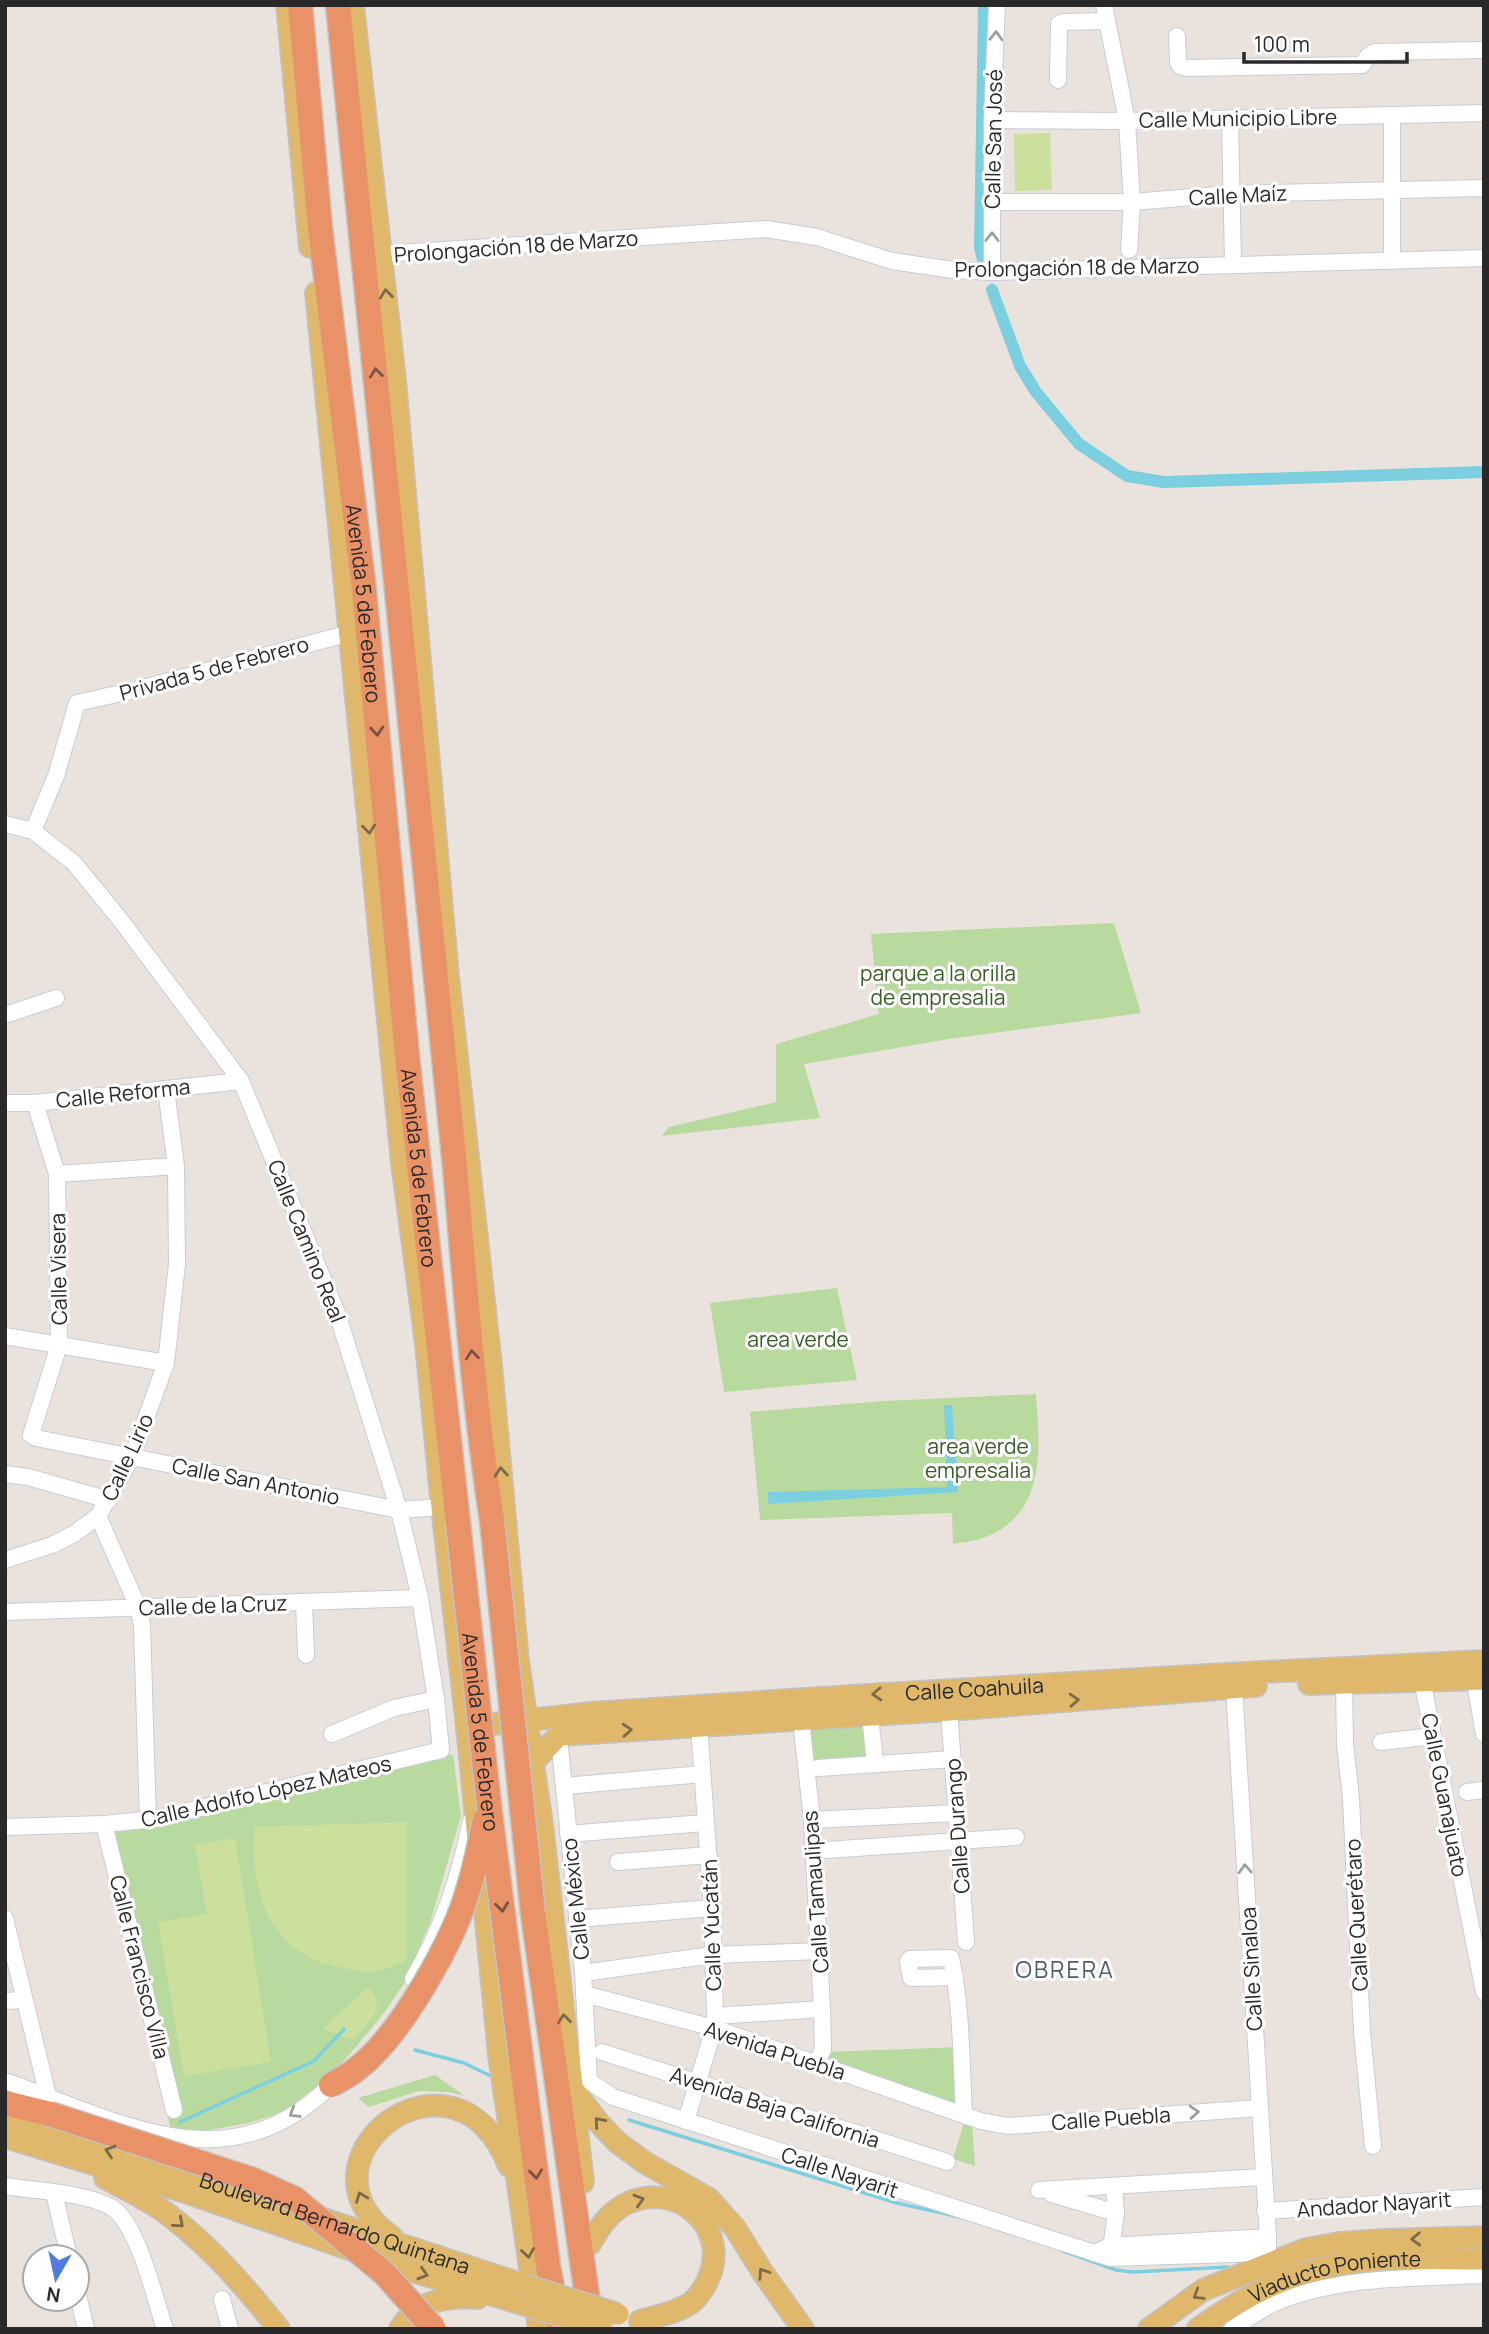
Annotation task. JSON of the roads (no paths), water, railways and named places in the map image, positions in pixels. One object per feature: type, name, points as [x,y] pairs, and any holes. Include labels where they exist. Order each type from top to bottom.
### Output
[{"type":"highway","name":"Avenida 5 de Febrero","points":[[299,5],[320,228],[364,590],[425,1216],[450,1515],[481,1807],[521,2057],[548,2266],[560,2329]]},
{"type":"highway","name":"Avenida 5 de Febrero","points":[[338,5],[483,1465],[492,1520],[533,1913],[594,2329]]},
{"type":"highway","points":[[433,944],[437,854]]},
{"type":"highway","points":[[388,1014],[395,924]]},
{"type":"highway","points":[[402,1163],[425,1216]]},
{"type":"highway","points":[[455,1167],[479,1254]]},
{"type":"highway","points":[[331,2085],[359,2068],[396,2028],[436,1962],[469,1889],[481,1807]]},
{"type":"highway","points":[[5,2103],[49,2105],[253,2180],[295,2199],[385,2274],[434,2329]]},
{"type":"main road","name":"Avenida 5 de Febrero","points":[[287,5],[402,1163],[450,1515],[467,1727],[481,1807],[499,2055],[540,2329]]},
{"type":"main road","name":"Avenida 5 de Febrero","points":[[354,5],[382,254],[437,854],[518,1661],[580,2084],[594,2329]]},
{"type":"main road","name":"Calle Coahuila","points":[[558,1726],[1231,1673],[1479,1676]]},
{"type":"main road","name":"Calle Coahuila","points":[[467,1727],[527,1721],[558,1726],[699,1725],[801,1720],[1234,1688],[1479,1676]]},
{"type":"main road","points":[[533,1769],[558,1726]]},
{"type":"main road","points":[[580,2084],[598,2122],[617,2142],[644,2162],[709,2199],[735,2228],[762,2273],[803,2329]]},
{"type":"main road","points":[[429,2254],[401,2243],[386,2232],[371,2218],[357,2193],[356,2166],[366,2144],[389,2122],[414,2109],[441,2104],[464,2110],[485,2124],[503,2150],[517,2186]]},
{"type":"main road","points":[[7,2132],[93,2172],[169,2215],[239,2280],[279,2329]]},
{"type":"main road","name":"Boulevard Bernardo Quintana","points":[[7,2132],[156,2164],[429,2254],[525,2299],[602,2329]]},
{"type":"main road","name":"Boulevard Bernardo Quintana","points":[[7,2132],[415,2272],[525,2299],[618,2314],[664,2329]]},
{"type":"main road","points":[[590,2244],[601,2224],[612,2213],[628,2202],[649,2196],[677,2200],[702,2217],[713,2238],[713,2264],[707,2285],[692,2302],[670,2312],[640,2320]]},
{"type":"main road","points":[[1149,2329],[1203,2290],[1306,2249],[1373,2241],[1484,2237]]},
{"type":"main road","name":"Viaducto Poniente","points":[[1198,2329],[1251,2295],[1328,2267],[1400,2260],[1484,2259]]},
{"type":"main road","points":[[400,2329],[406,2319],[425,2305],[440,2299],[525,2299]]},
{"type":"street","name":"Calle San José","points":[[992,272],[992,120],[997,5]]},
{"type":"street","points":[[1058,80],[1059,24],[1105,13],[1127,121],[1132,202],[1129,250]]},
{"type":"street","points":[[1177,36],[1178,62],[1180,66],[1187,68],[1362,65],[1368,56],[1375,52],[1484,50]]},
{"type":"street","name":"Calle Municipio Libre","points":[[992,120],[1127,121],[1484,113]]},
{"type":"street","points":[[1392,115],[1392,261]]},
{"type":"street","points":[[1230,117],[1233,264]]},
{"type":"street","name":"Calle Maíz","points":[[992,202],[1132,202],[1230,194],[1484,188]]},
{"type":"street","name":"Prolongación 18 de Marzo","points":[[382,254],[766,229],[817,237],[892,261],[953,270],[992,272],[1484,258]]},
{"type":"street","name":"Privada 5 de Febrero","points":[[33,831],[56,776],[77,703],[350,633]]},
{"type":"street","name":"Calle Camino Real","points":[[5,824],[33,831],[74,863],[122,922],[241,1081],[337,1313],[399,1510],[420,1598],[441,1750]]},
{"type":"street","points":[[5,1015],[56,998]]},
{"type":"street","name":"Calle Reforma","points":[[5,1103],[35,1103],[241,1081]]},
{"type":"street","name":"Calle Lirio","points":[[148,1820],[142,1625],[138,1607],[98,1516],[132,1457],[166,1363],[177,1264],[177,1166],[166,1089]]},
{"type":"street","name":"Calle Visera","points":[[31,1435],[59,1345],[57,1174],[35,1103]]},
{"type":"street","points":[[57,1174],[177,1166]]},
{"type":"street","points":[[5,1336],[166,1363]]},
{"type":"street","name":"Calle San Antonio","points":[[31,1435],[399,1510],[450,1515]]},
{"type":"street","points":[[5,1474],[28,1477],[109,1500]]},
{"type":"street","points":[[5,1560],[52,1545],[74,1534],[98,1516]]},
{"type":"street","name":"Calle de la Cruz","points":[[5,1612],[420,1598]]},
{"type":"street","points":[[303,1602],[306,1655]]},
{"type":"street","points":[[1479,1676],[1484,1734]]},
{"type":"street","name":"Calle Guanajuato","points":[[1422,1680],[1484,1992]]},
{"type":"street","name":"Calle Querétaro","points":[[1344,1684],[1345,1744],[1351,1798],[1362,2032],[1373,2146]]},
{"type":"street","name":"Calle Sinaloa","points":[[1234,1688],[1267,2244]]},
{"type":"street","points":[[332,1734],[394,1708],[436,1699]]},
{"type":"street","name":"Calle Durango","points":[[949,1710],[966,1942]]},
{"type":"street","points":[[870,1715],[875,1763]]},
{"type":"street","name":"Calle Tamaulipas","points":[[801,1720],[812,1820],[822,2009],[823,2050],[816,2063]]},
{"type":"street","name":"Calle Yucatán","points":[[686,2121],[715,2022],[712,1908],[699,1725]]},
{"type":"street","name":"Calle México","points":[[558,1726],[583,1973],[580,2084]]},
{"type":"street","points":[[1381,1742],[1433,1736]]},
{"type":"street","name":"Calle Adolfo López Mateos","points":[[5,1827],[148,1820],[441,1750]]},
{"type":"street","points":[[818,1768],[953,1759]]},
{"type":"street","points":[[533,1769],[565,1779],[702,1774]]},
{"type":"street","points":[[1467,1792],[1484,1790]]},
{"type":"street","points":[[812,1820],[956,1813]]},
{"type":"street","points":[[568,1834],[704,1823]]},
{"type":"street","name":"Calle Francisco Villa","points":[[104,1824],[174,2110]]},
{"type":"street","points":[[813,1850],[1016,1837]]},
{"type":"street","points":[[618,1862],[709,1855]]},
{"type":"street","points":[[577,1919],[712,1908]]},
{"type":"street","points":[[5,1918],[49,2105]]},
{"type":"street","points":[[583,1973],[712,1955],[819,1951]]},
{"type":"street","points":[[955,1977],[914,1979],[909,1975],[908,1962],[910,1959],[950,1957],[955,1977],[964,2113]]},
{"type":"street","name":"Avenida Puebla","points":[[584,1994],[715,2022],[816,2063],[964,2113]]},
{"type":"street","points":[[5,2001],[24,2000]]},
{"type":"street","points":[[715,2022],[822,2009]]},
{"type":"street","name":"Avenida Baja California","points":[[602,2052],[947,2162]]},
{"type":"street","points":[[5,2081],[49,2105],[158,2135],[221,2140],[252,2134],[277,2123],[331,2085]]},
{"type":"street","name":"Calle Nayarit","points":[[580,2084],[989,2221],[1105,2252],[1262,2253],[1267,2244]]},
{"type":"street","name":"Calle Puebla","points":[[964,2113],[1008,2126],[1259,2108]]},
{"type":"street","points":[[1116,2213],[1040,2190],[1263,2177]]},
{"type":"street","points":[[5,2186],[87,2199],[111,2208],[128,2226],[142,2256],[165,2329]]},
{"type":"street","points":[[1105,2252],[1116,2213],[1114,2186]]},
{"type":"street","points":[[54,2193],[66,2243]]},
{"type":"street","name":"Andador Nayarit","points":[[1265,2211],[1484,2197]]},
{"type":"street","points":[[1232,2329],[1276,2302],[1315,2289],[1369,2280],[1484,2275]]},
{"type":"street","points":[[222,2299],[230,2329]]},
{"type":"water","points":[[944,1405],[952,1405],[958,1492],[768,1504],[768,1492],[947,1487]]},
{"type":"waterway","points":[[984,5],[980,248],[985,267]]},
{"type":"waterway","points":[[992,290],[1020,366],[1036,392],[1079,444],[1127,476],[1164,482],[1484,472]]},
{"type":"waterway","points":[[180,2122],[314,2061],[344,2029]]},
{"type":"waterway","points":[[415,2050],[464,2063],[495,2078]]},
{"type":"waterway","points":[[629,2120],[897,2203],[960,2217]]},
{"type":"waterway","points":[[1063,2251],[1116,2270],[1133,2272],[1228,2267]]},
{"type":"district","name":"OBRERA","points":[[1065,1969]]},
{"type":"park label","name":"parque a la orilla de empresalia","points":[[938,985]]},
{"type":"park label","name":"area verde","points":[[798,1339]]},
{"type":"park label","name":"area verde empresalia","points":[[978,1458]]}]
